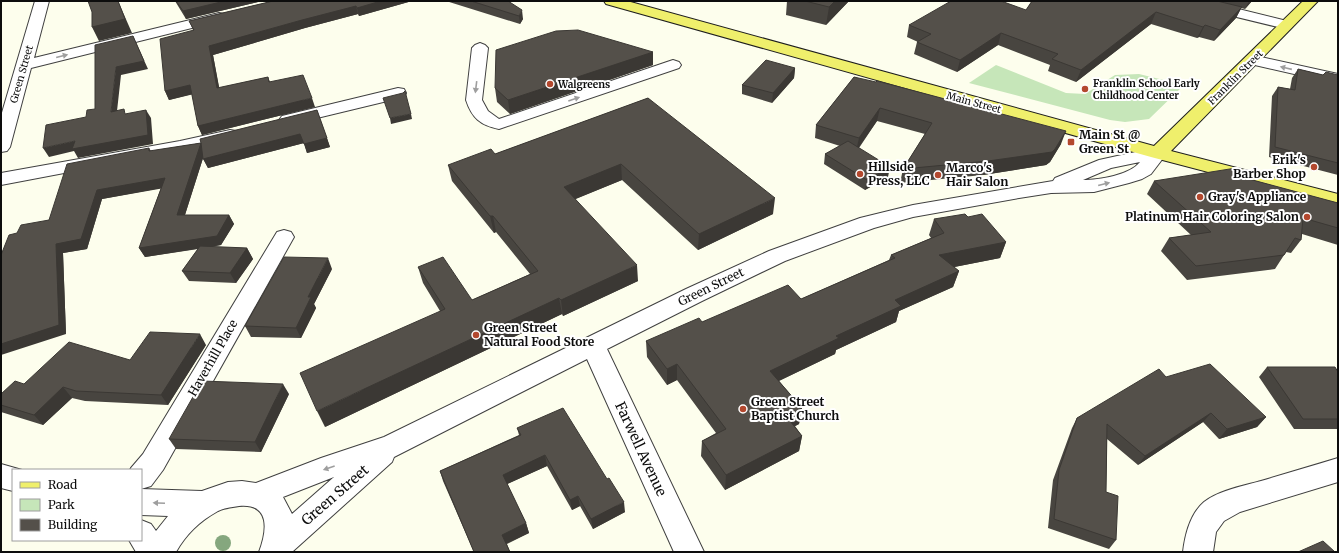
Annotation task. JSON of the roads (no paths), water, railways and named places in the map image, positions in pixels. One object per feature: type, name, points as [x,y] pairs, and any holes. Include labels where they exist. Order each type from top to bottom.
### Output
[{"type":"main road","name":"Main Street","points":[[611,1],[1158,153],[1338,200]]},
{"type":"main road","name":"Franklin Street","points":[[1158,153],[1311,1]]},
{"type":"street","name":"Green Street","points":[[1,147],[8,94],[24,65],[42,1]]},
{"type":"street","points":[[1188,1],[1286,25]]},
{"type":"street","points":[[24,65],[232,14]]},
{"type":"street","points":[[480,48],[474,100],[479,112],[489,121],[496,124],[507,122],[672,65]]},
{"type":"street","points":[[1252,60],[1338,80]]},
{"type":"street","points":[[274,124],[398,93]]},
{"type":"street","points":[[1,179],[180,146],[243,131]]},
{"type":"street","name":"Green Street","points":[[255,496],[321,470],[392,446],[777,256],[867,223],[913,212],[1051,187],[1094,186],[1135,175],[1144,170],[1158,153]]},
{"type":"street","name":"Haverhill Place","points":[[142,476],[153,462],[284,238]]},
{"type":"street","name":"Farwell Avenue","points":[[593,346],[689,552]]},
{"type":"street","name":"Green Street","points":[[276,549],[337,492],[392,446]]},
{"type":"street","points":[[1198,552],[1200,536],[1204,525],[1214,512],[1232,502],[1338,470]]},
{"type":"street","points":[[1,476],[12,479]]},
{"type":"street","points":[[161,552],[166,540],[178,524],[191,513],[205,504],[233,495],[255,496],[268,501],[278,512],[281,529],[276,549]]},
{"type":"street","points":[[142,502],[205,504]]},
{"type":"street","points":[[142,536],[152,552]]},
{"type":"place","name":"Walgreens","points":[[550,84]]},
{"type":"place","name":"Franklin School Early Childhood Center","points":[[1085,89]]},
{"type":"place","name":"Main St @ Green St","points":[[1071,142]]},
{"type":"place","name":"Erik's Barber Shop","points":[[1314,167]]},
{"type":"place","name":"Hillside Press, LLC","points":[[860,174]]},
{"type":"place","name":"Marco's Hair Salon","points":[[938,175]]},
{"type":"place","name":"Gray's Appliance","points":[[1200,197]]},
{"type":"place","name":"Platinum Hair Coloring Salon","points":[[1307,217]]},
{"type":"place","name":"Green Street Natural Food Store","points":[[476,335]]},
{"type":"place","name":"Green Street Baptist Church","points":[[743,409]]}]
